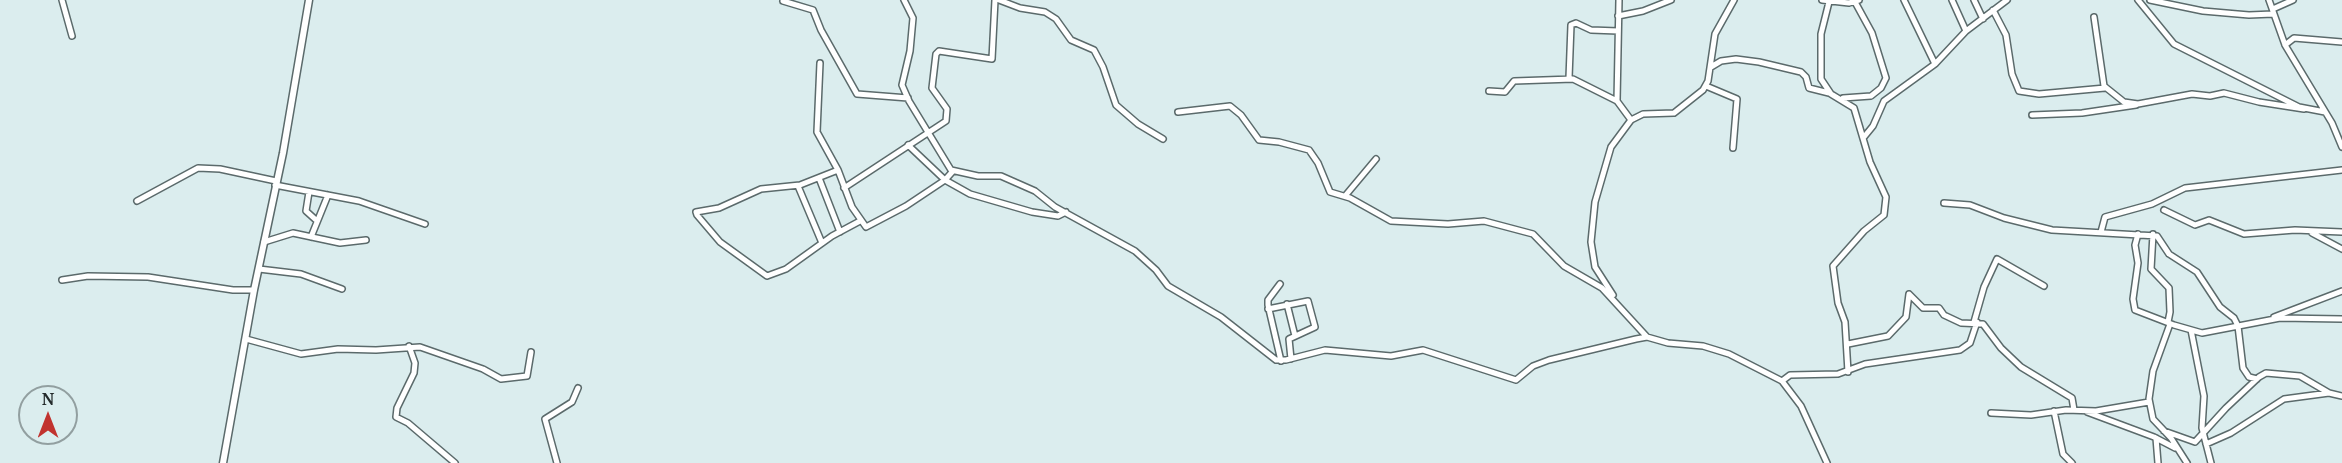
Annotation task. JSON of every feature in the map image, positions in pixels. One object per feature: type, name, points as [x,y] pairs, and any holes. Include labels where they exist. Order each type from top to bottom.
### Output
[{"type":"main road","points":[[223,463],[309,0]]},
{"type":"street","points":[[62,0],[72,36]]},
{"type":"street","points":[[904,0],[913,18],[910,51],[902,81],[908,98],[952,171],[978,176],[1003,176],[1030,188],[1066,212],[1137,252],[1156,270],[1168,286],[1221,317],[1281,361],[1322,350],[1391,356],[1423,350],[1516,380],[1533,366],[1554,358],[1647,337],[1668,343],[1715,349],[1782,381],[1802,406],[1827,463]]},
{"type":"street","points":[[844,188],[946,121],[948,116],[946,106],[933,89],[936,52],[992,59],[997,0],[1020,8],[1045,12],[1056,19],[1071,39],[1094,50],[1103,67],[1116,105],[1138,124],[1163,139]]},
{"type":"street","points":[[1617,101],[1618,0]]},
{"type":"street","points":[[1618,16],[1643,11],[1671,0]]},
{"type":"street","points":[[1614,299],[1593,263],[1591,225],[1597,191],[1611,147],[1631,120],[1643,114],[1674,113],[1706,86],[1711,67],[1713,40],[1734,0]]},
{"type":"street","points":[[1904,0],[1935,64]]},
{"type":"street","points":[[1952,0],[1966,31]]},
{"type":"street","points":[[1974,0],[1983,19]]},
{"type":"street","points":[[1864,137],[1873,126],[1882,104],[1935,64],[1966,31],[1993,10],[1997,3],[2007,0]]},
{"type":"street","points":[[2138,0],[2174,44],[2304,109]]},
{"type":"street","points":[[2150,0],[2203,11],[2249,15],[2274,11],[2293,0]]},
{"type":"street","points":[[2269,0],[2285,45],[2340,135],[2342,147]]},
{"type":"street","points":[[783,1],[813,10],[821,30],[856,94],[908,98]]},
{"type":"street","points":[[1831,94],[1821,79],[1820,64],[1825,1],[1852,1],[1872,33],[1886,78],[1881,88],[1871,96],[1839,98]]},
{"type":"street","points":[[1993,10],[2006,35],[2012,74],[2019,91],[2039,94],[2105,88],[2124,102],[2138,104]]},
{"type":"street","points":[[2094,18],[2105,88]]},
{"type":"street","points":[[1569,78],[1570,25],[1576,23],[1592,30],[1618,31]]},
{"type":"street","points":[[2285,45],[2297,38],[2342,42]]},
{"type":"street","points":[[1711,67],[1725,60],[1739,59],[1801,72],[1806,77],[1809,88],[1831,94],[1854,108],[1870,162],[1886,194],[1886,203],[1884,215],[1864,231],[1833,266],[1838,303],[1844,318],[1844,336],[1848,344],[1848,372]]},
{"type":"street","points":[[820,63],[816,131],[838,170],[860,221],[868,228],[945,180],[952,171]]},
{"type":"street","points":[[1489,91],[1505,92],[1514,81],[1536,82],[1550,78],[1569,78],[1617,101],[1631,120]]},
{"type":"street","points":[[1706,86],[1737,99],[1733,148]]},
{"type":"street","points":[[2032,116],[2122,109],[2192,94],[2212,96],[2224,93],[2259,102],[2325,112]]},
{"type":"street","points":[[1178,112],[1230,106],[1259,140],[1280,142],[1309,150],[1319,165],[1329,190],[1395,222],[1448,224],[1484,221],[1533,234],[1564,266],[1599,285],[1647,337]]},
{"type":"street","points":[[908,145],[945,180],[996,204],[1050,216],[1060,216],[1066,212]]},
{"type":"street","points":[[1345,196],[1376,159]]},
{"type":"street","points":[[137,201],[198,168],[220,169],[309,192],[376,206],[425,224]]},
{"type":"street","points":[[838,170],[798,186],[761,189],[719,208],[696,212],[720,242],[765,276],[786,269],[822,243],[860,221]]},
{"type":"street","points":[[2101,232],[2105,217],[2152,204],[2185,188],[2342,170]]},
{"type":"street","points":[[819,178],[840,232]]},
{"type":"street","points":[[798,186],[822,243]]},
{"type":"street","points":[[309,192],[306,211],[316,220]]},
{"type":"street","points":[[311,237],[328,195]]},
{"type":"street","points":[[1944,203],[1970,205],[2004,218],[2052,230],[2154,234],[2161,240],[2169,254],[2197,272],[2220,307],[2238,326],[2243,368],[2249,377],[2257,379]]},
{"type":"street","points":[[2164,210],[2195,225],[2209,220],[2244,234],[2342,232]]},
{"type":"street","points":[[2310,232],[2342,249]]},
{"type":"street","points":[[264,242],[293,233],[347,244],[366,240]]},
{"type":"street","points":[[2139,234],[2135,245],[2138,263],[2133,308],[2169,323],[2203,333],[2271,320],[2320,317],[2342,319]]},
{"type":"street","points":[[2154,234],[2151,269],[2168,286],[2171,299],[2169,323],[2153,371],[2149,402],[2154,420],[2187,463]]},
{"type":"street","points":[[1782,381],[1790,375],[1848,372],[1865,364],[1960,350],[1970,343],[1996,259],[2044,286]]},
{"type":"street","points":[[259,269],[301,273],[342,289]]},
{"type":"street","points":[[62,280],[87,276],[148,277],[233,290],[254,290]]},
{"type":"street","points":[[1280,285],[1268,300],[1268,309],[1281,361]]},
{"type":"street","points":[[2271,320],[2281,313],[2342,291]]},
{"type":"street","points":[[1848,344],[1888,336],[1906,317],[1909,294],[1923,308],[1939,308],[1940,312],[1961,323],[1976,322],[1984,325],[2001,348],[2021,368],[2072,398],[2074,410]]},
{"type":"street","points":[[1268,309],[1306,300],[1310,306],[1315,327],[1288,341],[1291,359]]},
{"type":"street","points":[[1287,304],[1296,336]]},
{"type":"street","points":[[2191,330],[2194,353],[2202,382],[2203,434],[2211,463]]},
{"type":"street","points":[[246,339],[301,354],[338,349],[376,350],[409,346],[434,350],[501,378],[526,376],[531,352]]},
{"type":"street","points":[[409,346],[415,363],[414,373],[397,408],[396,417],[408,423],[455,463]]},
{"type":"street","points":[[2164,431],[2192,443],[2257,379],[2271,373],[2300,376],[2331,393],[2342,396]]},
{"type":"street","points":[[557,463],[545,419],[572,402],[578,388]]},
{"type":"street","points":[[2206,444],[2231,433],[2283,399],[2331,393]]},
{"type":"street","points":[[1991,413],[2031,415],[2054,411],[2106,410],[2149,402]]},
{"type":"street","points":[[2054,411],[2063,454],[2072,463]]},
{"type":"street","points":[[2083,411],[2156,438],[2182,454]]},
{"type":"street","points":[[2156,438],[2158,463]]}]
